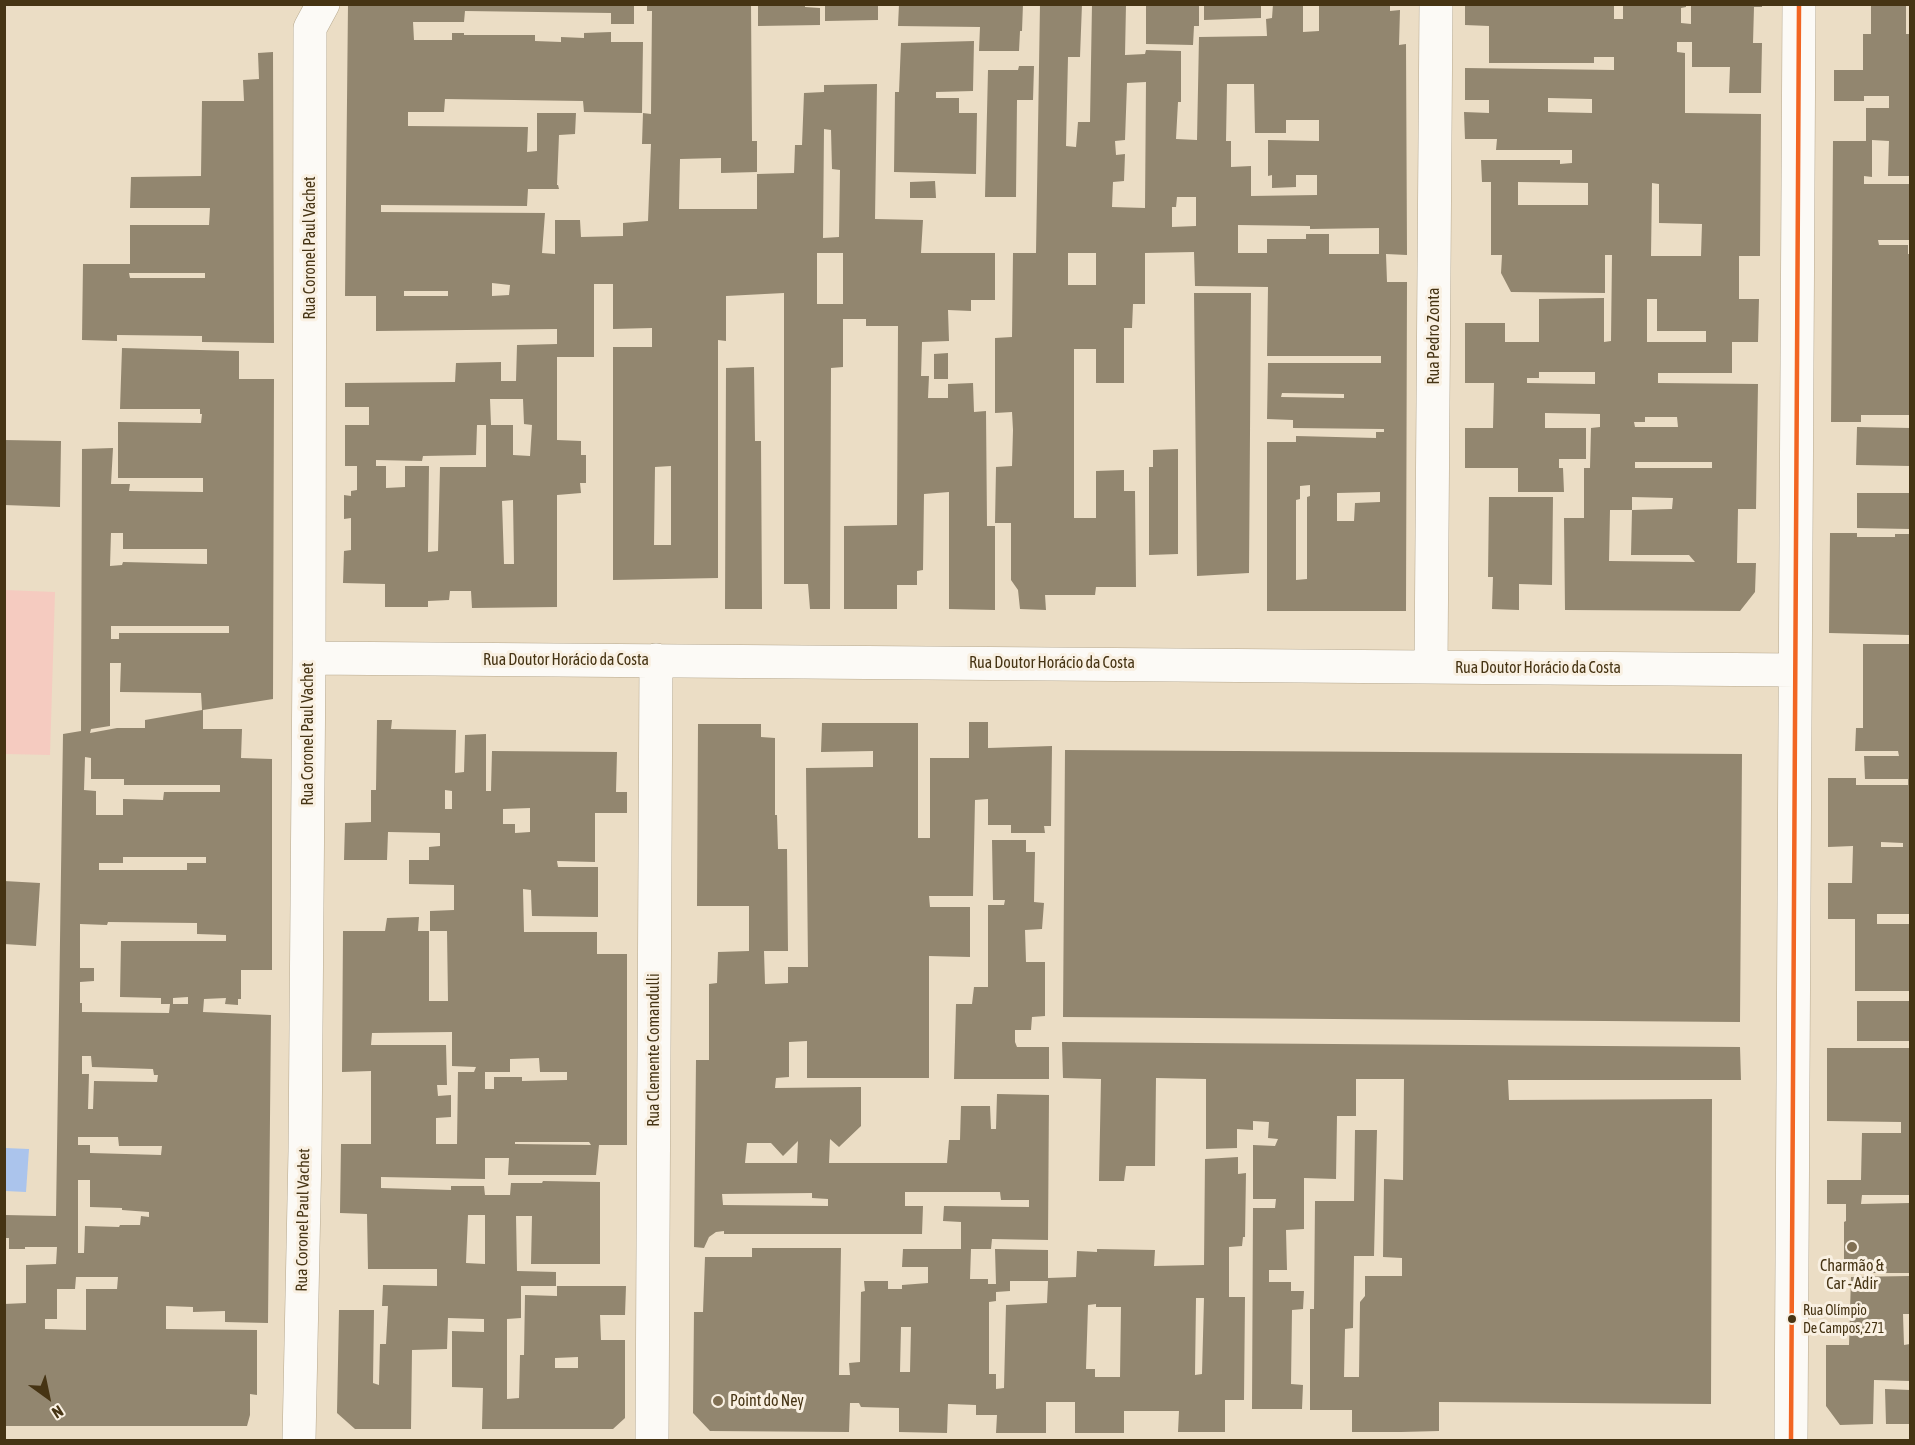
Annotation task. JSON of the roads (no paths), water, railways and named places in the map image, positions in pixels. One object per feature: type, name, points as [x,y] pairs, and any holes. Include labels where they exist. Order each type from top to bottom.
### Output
[{"type":"street","name":"Rua Pedro Zonta","points":[[1431,667],[1436,4]]},
{"type":"street","points":[[1791,1440],[1799,4]]},
{"type":"street","name":"Rua Coronel Paul Vachet","points":[[299,1440],[305,1151],[317,16]]},
{"type":"street","name":"Rua Doutor Horácio da Costa","points":[[309,658],[1795,670]]},
{"type":"street","name":"Rua Clemente Comandulli","points":[[652,1440],[656,660]]},
{"type":"water","points":[[5,1148],[29,1149],[26,1192],[5,1191]]},
{"type":"place","name":"Charmão & Car - Adir","points":[[1852,1247]]},
{"type":"place","name":"Rua Olímpio De Campos, 271","points":[[1792,1319]]},
{"type":"place","name":"Point do Ney","points":[[718,1401]]}]
